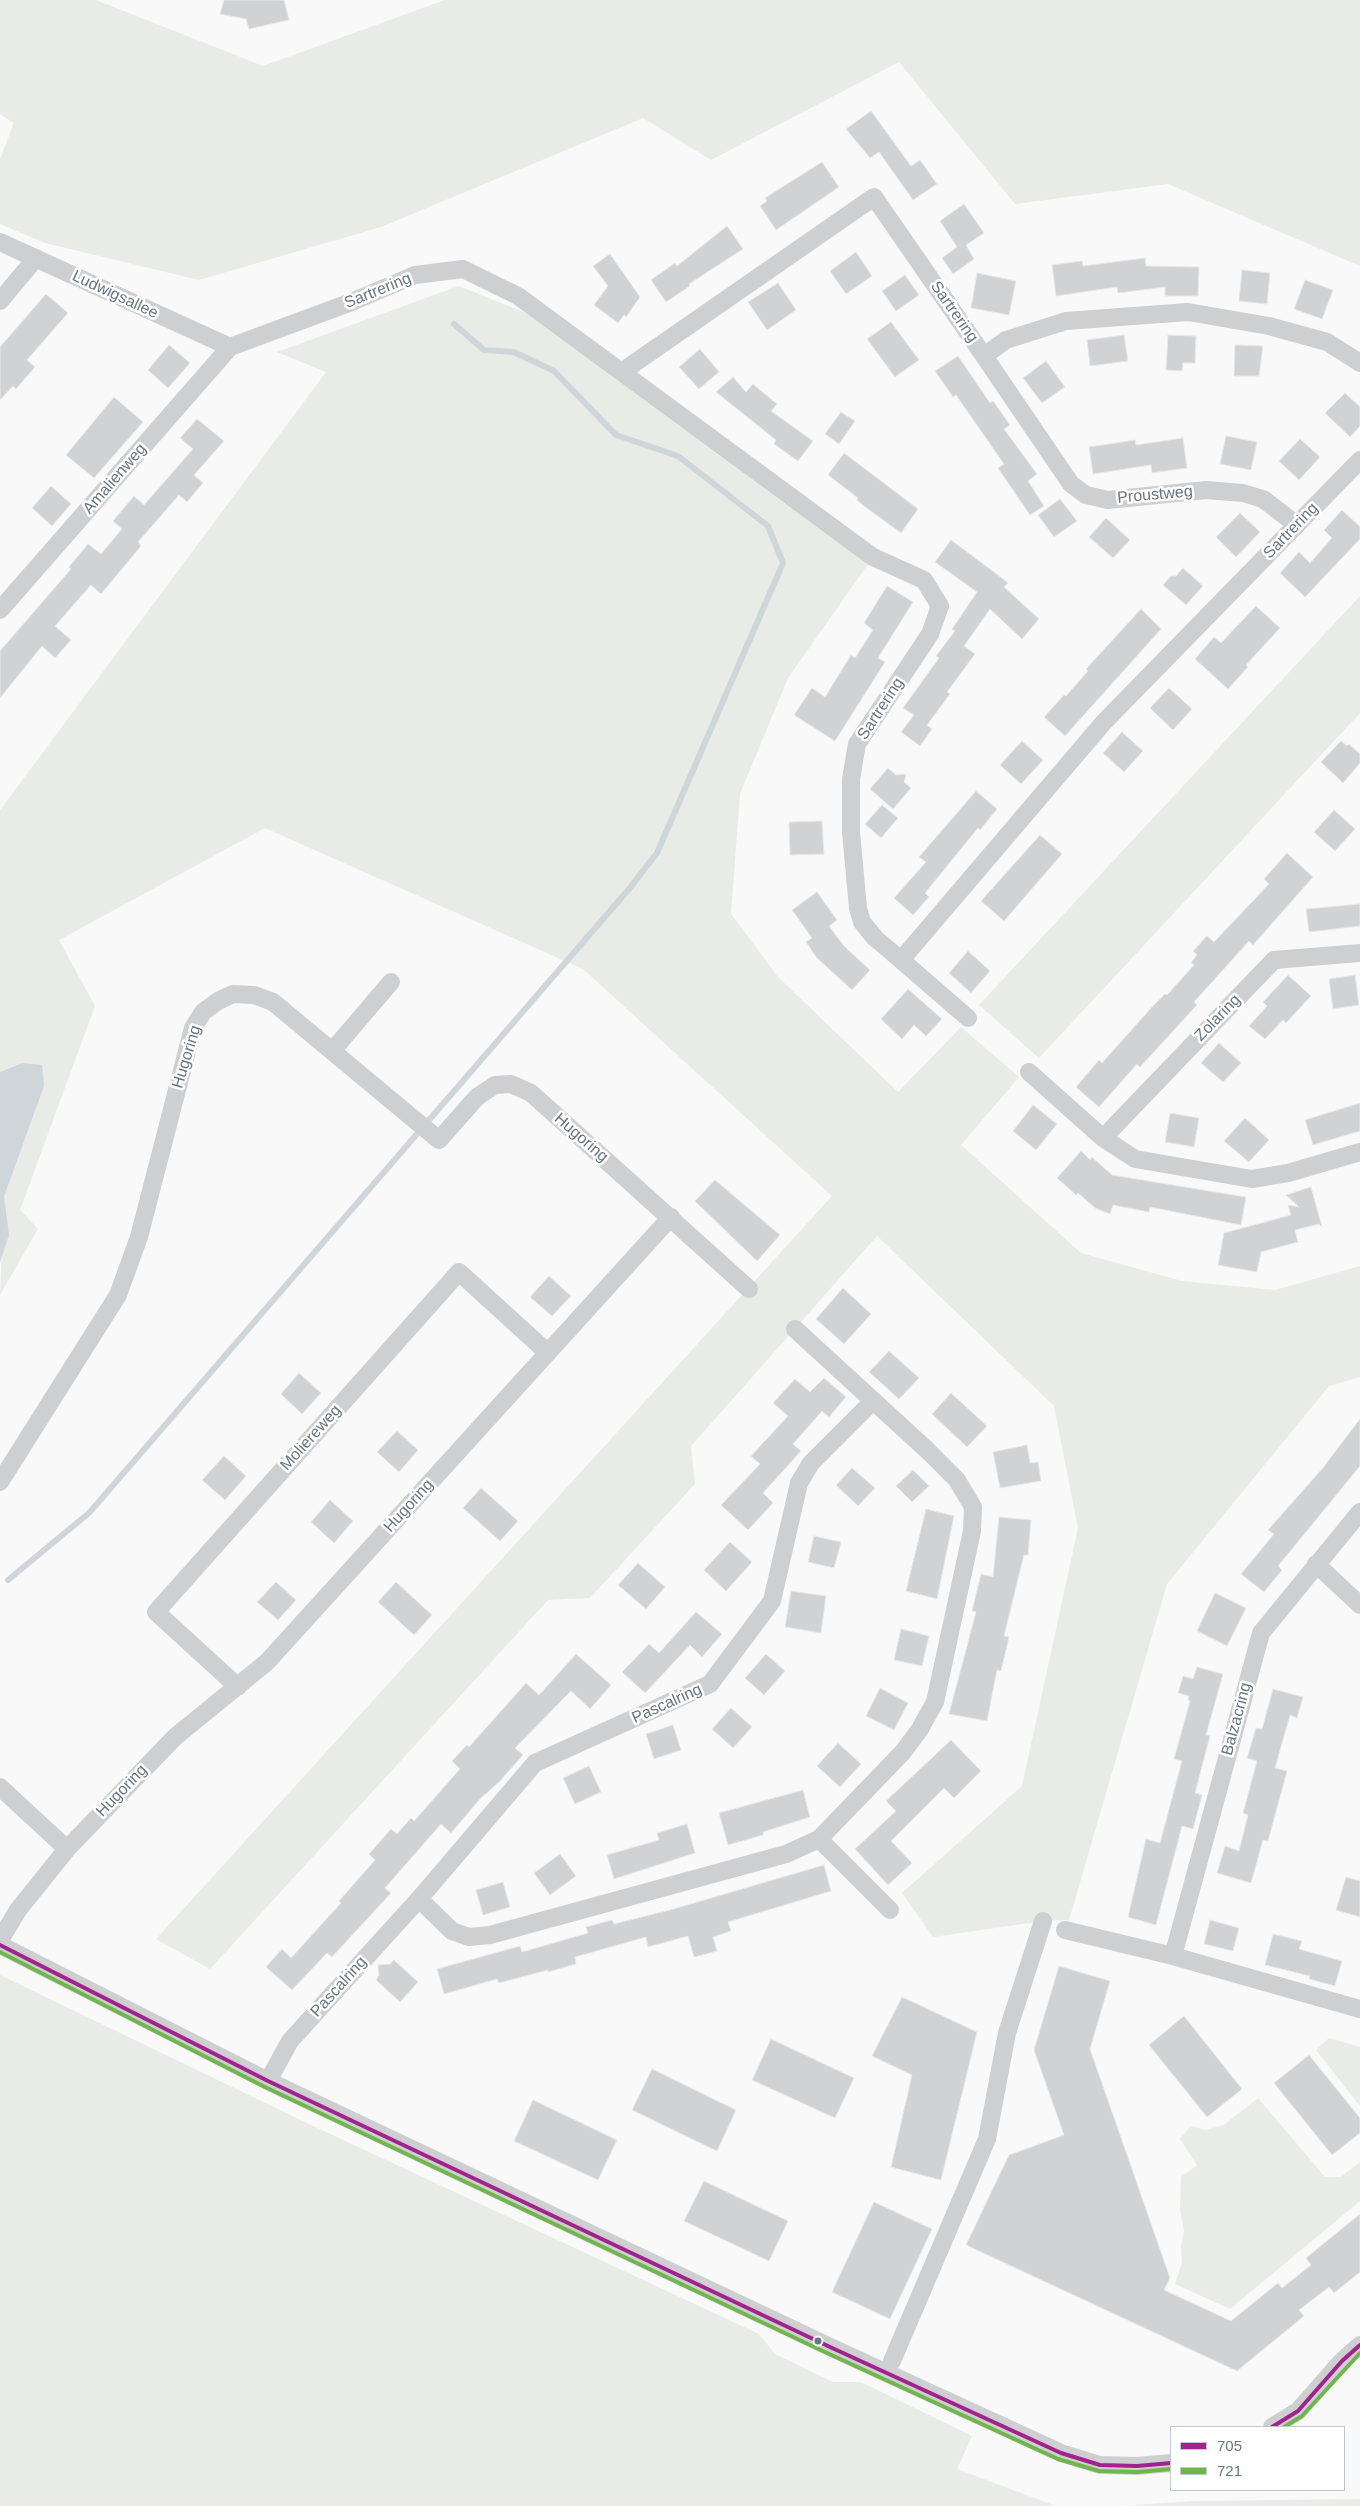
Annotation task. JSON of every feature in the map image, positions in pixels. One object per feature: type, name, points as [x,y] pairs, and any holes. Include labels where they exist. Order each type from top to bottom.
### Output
[{"type":"street","name":"Sartrering","points":[[623,371],[874,197],[984,356],[1006,340],[1066,322],[1188,312],[1269,326],[1327,342],[1360,363]]},
{"type":"street","name":"Ludwigsallee","points":[[0,242],[230,347]]},
{"type":"street","points":[[0,301],[36,258]]},
{"type":"street","name":"Sartrering","points":[[230,347],[348,303],[415,275],[463,269],[518,296],[623,371],[873,557],[924,580],[940,606],[930,634],[857,744],[851,779],[851,832],[858,908],[862,922],[875,938],[968,1018]]},
{"type":"street","name":"Amalienweg","points":[[0,610],[230,347]]},
{"type":"street","name":"Proustweg","points":[[984,356],[1071,484],[1086,495],[1108,500],[1206,490],[1243,493],[1263,499],[1297,525]]},
{"type":"street","name":"Sartrering","points":[[902,960],[1104,722],[1360,460]]},
{"type":"street","name":"Zolaring","points":[[1103,1138],[1274,960],[1360,953]]},
{"type":"street","points":[[332,1050],[391,982]]},
{"type":"street","name":"Hugoring","points":[[0,1482],[118,1295],[139,1237],[193,1028],[203,1012],[218,1001],[234,994],[254,995],[273,1002],[439,1140],[477,1097],[495,1085],[511,1084],[531,1093],[671,1217],[274,1655],[238,1687],[174,1737],[67,1848],[18,1910],[0,1940]]},
{"type":"street","points":[[1029,1072],[1103,1138],[1135,1159],[1252,1179],[1288,1173],[1360,1152]]},
{"type":"street","points":[[671,1217],[749,1289]]},
{"type":"street","name":"Moliereweg","points":[[238,1687],[156,1612],[459,1272],[548,1353]]},
{"type":"street","points":[[419,1899],[452,1932],[469,1937],[490,1935],[786,1854],[819,1839],[903,1752],[934,1702],[972,1531],[973,1507],[957,1480],[795,1329]]},
{"type":"street","name":"Pascalring","points":[[268,2081],[290,2041],[419,1899],[535,1763],[710,1684],[772,1601],[799,1483],[811,1463],[872,1401]]},
{"type":"street","name":"Balzacring","points":[[1173,1956],[1261,1633],[1360,1512]]},
{"type":"street","points":[[1316,1564],[1360,1605]]},
{"type":"street","points":[[0,1787],[67,1848]]},
{"type":"street","points":[[819,1839],[890,1910]]},
{"type":"street","points":[[892,2361],[987,2139],[1007,2033],[1043,1921]]},
{"type":"street","points":[[1065,1930],[1173,1956],[1360,2007]]},
{"type":"street","points":[[0,1945],[268,2081],[830,2347],[1061,2453],[1100,2465],[1137,2466],[1170,2463]]},
{"type":"street","points":[[1274,2426],[1298,2411],[1342,2361],[1360,2345]]},
{"type":"shaded area","points":[[0,0],[96,0],[263,66],[445,0],[1360,0],[1360,266],[1168,184],[1015,204],[899,62],[711,160],[643,118],[381,227],[199,280],[45,243],[0,224],[0,159],[14,123],[0,114]]},
{"type":"shaded area","points":[[459,286],[526,313],[785,504],[791,496],[873,557],[788,678],[740,794],[731,914],[778,977],[898,1092],[961,1027],[1019,1077],[961,1145],[1081,1253],[1182,1281],[1275,1290],[1360,1266],[1360,1377],[1329,1386],[1167,1584],[1069,1920],[1043,1921],[933,1937],[902,1893],[1022,1786],[1078,1528],[1054,1406],[877,1236],[691,1446],[695,1484],[590,1598],[548,1600],[210,1969],[156,1939],[832,1196],[583,969],[265,828],[59,940],[95,1006],[20,1210],[38,1229],[0,1295],[4,1197],[44,1086],[22,1063],[0,1072],[0,810],[326,372],[277,352]]},
{"type":"shaded area","points":[[1360,596],[1360,713],[1039,1058],[979,1005]]},
{"type":"shaded area","points":[[22,1063],[42,1065],[44,1086],[4,1197],[9,1235],[0,1262],[0,1072]]},
{"type":"shaded area","points":[[0,1975],[311,2125],[759,2334],[775,2354],[833,2382],[861,2382],[972,2436],[957,2469],[1056,2506],[0,2506]]},
{"type":"shaded area","points":[[1329,2038],[1360,2047],[1360,2106],[1316,2050]]},
{"type":"shaded area","points":[[1258,2098],[1325,2177],[1341,2177],[1360,2162],[1360,2201],[1230,2309],[1175,2284],[1182,2263],[1181,2246],[1184,2231],[1180,2209],[1181,2177],[1197,2165],[1180,2139],[1191,2126],[1206,2130],[1224,2125]]},
{"type":"shaded area","points":[[1360,2499],[1360,2506],[1122,2506],[1194,2501]]},
{"type":"building","points":[[224,0],[284,0],[289,20],[249,29],[246,19],[220,14]]},
{"type":"building","points":[[871,111],[911,166],[920,160],[937,184],[913,200],[879,152],[870,158],[846,129]]},
{"type":"building","points":[[822,162],[839,187],[776,230],[760,206],[767,201],[765,198]]},
{"type":"building","points":[[964,204],[984,233],[966,245],[974,259],[953,274],[942,258],[957,247],[940,221]]},
{"type":"building","points":[[727,226],[743,249],[689,284],[690,286],[666,302],[651,280],[675,263],[677,266]]},
{"type":"building","points":[[856,252],[872,276],[846,294],[830,271]]},
{"type":"building","points":[[610,254],[640,297],[626,317],[624,315],[618,323],[594,305],[608,286],[593,266]]},
{"type":"building","points":[[1145,258],[1146,266],[1199,267],[1198,296],[1165,296],[1165,287],[1118,293],[1117,287],[1056,296],[1052,265],[1082,261],[1083,266]]},
{"type":"building","points":[[1242,270],[1270,273],[1267,304],[1239,301]]},
{"type":"building","points":[[977,273],[1016,281],[1009,315],[971,308]]},
{"type":"building","points":[[905,275],[919,295],[896,311],[882,291]]},
{"type":"building","points":[[1305,280],[1333,290],[1322,319],[1294,309]]},
{"type":"building","points":[[778,283],[796,310],[767,330],[748,302]]},
{"type":"building","points":[[46,294],[68,313],[27,360],[35,367],[16,389],[13,386],[0,400],[0,347]]},
{"type":"building","points":[[891,322],[919,360],[895,377],[867,339]]},
{"type":"building","points":[[1124,335],[1128,361],[1090,366],[1087,340]]},
{"type":"building","points":[[1168,335],[1196,336],[1195,363],[1183,363],[1182,371],[1166,370]]},
{"type":"building","points":[[169,345],[190,363],[168,388],[148,370]]},
{"type":"building","points":[[1235,345],[1263,346],[1259,376],[1234,376]]},
{"type":"building","points":[[700,349],[719,372],[699,389],[679,367]]},
{"type":"building","points":[[958,356],[990,403],[993,401],[1010,425],[1004,429],[1037,474],[1028,481],[1044,506],[1030,515],[998,468],[1004,464],[956,395],[953,397],[935,371]]},
{"type":"building","points":[[1046,361],[1065,387],[1042,403],[1023,378]]},
{"type":"building","points":[[733,377],[746,392],[753,384],[777,404],[771,411],[813,441],[798,461],[774,444],[776,440],[716,392]]},
{"type":"building","points":[[1345,393],[1360,407],[1360,426],[1350,437],[1325,413]]},
{"type":"building","points":[[114,397],[143,422],[94,478],[66,455]]},
{"type":"building","points":[[841,412],[855,421],[839,444],[825,434]]},
{"type":"building","points":[[197,419],[224,441],[194,475],[203,483],[187,502],[179,495],[138,542],[141,546],[101,594],[91,585],[55,626],[71,640],[55,658],[42,646],[0,698],[0,651],[71,569],[69,567],[88,544],[101,554],[122,529],[113,521],[134,496],[144,505],[193,449],[180,438]]},
{"type":"building","points":[[1226,436],[1257,442],[1251,470],[1220,464]]},
{"type":"building","points":[[1183,438],[1187,468],[1152,473],[1151,465],[1093,474],[1089,447],[1135,440],[1136,445]]},
{"type":"building","points":[[1300,439],[1320,457],[1299,480],[1279,461]]},
{"type":"building","points":[[844,453],[918,509],[901,533],[864,506],[857,500],[858,498],[828,475]]},
{"type":"building","points":[[51,486],[71,504],[52,526],[32,508]]},
{"type":"building","points":[[1060,499],[1077,521],[1054,537],[1038,515]]},
{"type":"building","points":[[1342,510],[1360,527],[1360,539],[1305,597],[1280,573],[1299,552],[1310,563],[1332,538],[1324,530]]},
{"type":"building","points":[[1240,513],[1260,532],[1236,557],[1216,537]]},
{"type":"building","points":[[1106,518],[1130,540],[1113,558],[1089,537]]},
{"type":"building","points":[[951,540],[1008,583],[1004,587],[1039,619],[1022,639],[990,609],[964,646],[975,654],[947,692],[950,694],[927,725],[932,729],[920,746],[901,732],[914,715],[903,708],[939,658],[936,656],[955,631],[952,629],[977,592],[935,562]]},
{"type":"building","points":[[1183,568],[1203,586],[1186,605],[1163,585],[1171,576],[1176,576]]},
{"type":"building","points":[[887,586],[913,602],[878,658],[885,662],[835,741],[794,715],[812,688],[825,697],[851,655],[855,658],[873,630],[864,623]]},
{"type":"building","points":[[1256,606],[1280,628],[1246,665],[1248,667],[1228,689],[1195,659],[1214,637],[1221,643]]},
{"type":"building","points":[[1141,609],[1161,629],[1065,736],[1044,717],[1064,695],[1066,696],[1088,671],[1086,669]]},
{"type":"building","points":[[1169,688],[1192,709],[1173,730],[1150,708]]},
{"type":"building","points":[[1122,732],[1143,751],[1124,772],[1103,753]]},
{"type":"building","points":[[1022,741],[1043,760],[1021,784],[1000,765]]},
{"type":"building","points":[[1341,741],[1347,746],[1349,744],[1360,754],[1360,763],[1343,783],[1321,762]]},
{"type":"building","points":[[888,768],[896,775],[906,774],[904,782],[911,788],[893,809],[870,789]]},
{"type":"building","points":[[976,791],[997,809],[980,830],[978,828],[925,893],[929,897],[913,915],[894,898],[926,862],[919,857]]},
{"type":"building","points":[[882,805],[898,818],[881,838],[865,824]]},
{"type":"building","points":[[1334,810],[1355,829],[1335,851],[1314,832]]},
{"type":"building","points":[[822,821],[824,854],[790,855],[789,822]]},
{"type":"building","points":[[1040,835],[1062,854],[1004,921],[981,901]]},
{"type":"building","points":[[1287,853],[1313,877],[1253,945],[1249,941],[1194,1002],[1197,1005],[1140,1067],[1137,1064],[1099,1107],[1076,1087],[1099,1060],[1102,1063],[1152,1007],[1165,994],[1167,995],[1194,965],[1191,963],[1197,955],[1193,951],[1207,936],[1214,942],[1269,884],[1264,879]]},
{"type":"building","points":[[817,892],[837,920],[829,926],[844,946],[870,970],[852,990],[817,958],[806,942],[812,938],[792,910]]},
{"type":"building","points":[[1360,904],[1360,926],[1309,932],[1306,909]]},
{"type":"building","points":[[968,951],[990,971],[971,993],[949,973]]},
{"type":"building","points":[[1288,975],[1311,996],[1286,1023],[1283,1020],[1265,1039],[1249,1026],[1267,1006],[1263,1002]]},
{"type":"building","points":[[1355,975],[1359,1005],[1333,1009],[1329,979]]},
{"type":"building","points":[[908,989],[942,1019],[926,1036],[914,1025],[902,1039],[881,1019]]},
{"type":"building","points":[[1219,1043],[1241,1063],[1223,1082],[1201,1063]]},
{"type":"building","points":[[1360,1103],[1360,1131],[1313,1145],[1305,1120]]},
{"type":"building","points":[[1033,1105],[1057,1124],[1036,1150],[1013,1131]]},
{"type":"building","points":[[1170,1113],[1199,1118],[1194,1147],[1165,1142]]},
{"type":"building","points":[[1245,1118],[1269,1140],[1249,1162],[1224,1141]]},
{"type":"building","points":[[1081,1151],[1090,1160],[1092,1157],[1112,1175],[1246,1197],[1241,1225],[1150,1207],[1149,1212],[1113,1205],[1110,1214],[1095,1208],[1078,1193],[1076,1195],[1057,1178]]},
{"type":"building","points":[[715,1180],[780,1235],[757,1261],[695,1201]]},
{"type":"building","points":[[1311,1187],[1322,1227],[1319,1224],[1295,1230],[1298,1242],[1261,1252],[1257,1272],[1218,1265],[1224,1233],[1291,1215],[1288,1205],[1299,1207],[1286,1195]]},
{"type":"building","points":[[549,1276],[571,1296],[552,1316],[530,1297]]},
{"type":"building","points":[[843,1288],[871,1314],[844,1344],[816,1319]]},
{"type":"building","points":[[889,1351],[919,1378],[899,1399],[869,1372]]},
{"type":"building","points":[[299,1373],[321,1393],[302,1414],[281,1394]]},
{"type":"building","points":[[824,1378],[846,1397],[829,1417],[822,1411],[793,1444],[801,1451],[763,1493],[773,1503],[748,1530],[721,1505],[760,1464],[751,1456],[788,1416],[773,1403],[795,1379],[810,1392]]},
{"type":"building","points":[[951,1393],[987,1426],[967,1447],[932,1414]]},
{"type":"building","points":[[1360,1419],[1360,1466],[1278,1566],[1282,1570],[1264,1592],[1241,1574],[1274,1534],[1268,1530],[1322,1469]]},
{"type":"building","points":[[397,1431],[418,1450],[399,1472],[377,1452]]},
{"type":"building","points":[[1027,1445],[1030,1463],[1038,1462],[1041,1481],[1000,1488],[993,1452]]},
{"type":"building","points":[[224,1456],[246,1476],[225,1500],[202,1480]]},
{"type":"building","points":[[852,1468],[875,1488],[858,1506],[836,1485]]},
{"type":"building","points":[[913,1470],[929,1486],[912,1502],[896,1486]]},
{"type":"building","points":[[481,1488],[518,1521],[500,1541],[463,1508]]},
{"type":"building","points":[[330,1500],[353,1521],[334,1543],[311,1522]]},
{"type":"building","points":[[926,1509],[954,1516],[937,1599],[906,1591]]},
{"type":"building","points":[[999,1517],[1031,1520],[1028,1555],[1024,1555],[1004,1636],[1009,1637],[1001,1671],[997,1670],[987,1721],[949,1714],[976,1612],[972,1611],[981,1574],[993,1577]]},
{"type":"building","points":[[814,1536],[841,1542],[834,1568],[808,1562]]},
{"type":"building","points":[[730,1542],[752,1562],[726,1591],[704,1570]]},
{"type":"building","points":[[638,1563],[665,1587],[646,1609],[618,1585]]},
{"type":"building","points":[[276,1582],[296,1600],[278,1620],[257,1602]]},
{"type":"building","points":[[396,1582],[432,1615],[414,1635],[378,1602]]},
{"type":"building","points":[[791,1591],[826,1596],[821,1633],[785,1627]]},
{"type":"building","points":[[1215,1593],[1246,1608],[1227,1646],[1197,1631]]},
{"type":"building","points":[[696,1612],[722,1634],[702,1657],[690,1645],[645,1693],[622,1672],[649,1644],[659,1653]]},
{"type":"building","points":[[901,1629],[929,1636],[922,1666],[894,1660]]},
{"type":"building","points":[[576,1654],[611,1685],[590,1709],[571,1691],[515,1748],[523,1755],[500,1781],[480,1799],[451,1833],[441,1824],[385,1888],[391,1893],[332,1957],[327,1953],[292,1990],[266,1967],[282,1949],[291,1958],[341,1903],[339,1901],[375,1860],[369,1854],[391,1829],[397,1834],[411,1818],[414,1821],[460,1769],[452,1761],[467,1745],[469,1747],[526,1683],[539,1695]]},
{"type":"building","points":[[766,1654],[785,1671],[764,1695],[745,1678]]},
{"type":"building","points":[[1197,1667],[1223,1674],[1206,1735],[1210,1736],[1195,1793],[1202,1795],[1193,1829],[1182,1826],[1156,1925],[1128,1917],[1146,1839],[1160,1843],[1182,1761],[1174,1759],[1190,1701],[1188,1700],[1189,1696],[1178,1693],[1183,1676],[1193,1679]]},
{"type":"building","points":[[880,1688],[908,1703],[894,1730],[866,1716]]},
{"type":"building","points":[[1273,1689],[1303,1697],[1297,1718],[1290,1715],[1275,1768],[1287,1771],[1268,1841],[1263,1840],[1251,1883],[1217,1873],[1225,1846],[1239,1851],[1248,1815],[1243,1813],[1257,1761],[1247,1758],[1256,1728],[1262,1729]]},
{"type":"building","points":[[731,1708],[752,1727],[733,1748],[712,1729]]},
{"type":"building","points":[[673,1725],[681,1750],[654,1759],[646,1734]]},
{"type":"building","points":[[951,1740],[981,1771],[954,1798],[944,1788],[891,1841],[912,1863],[888,1885],[855,1849],[896,1811],[886,1801]]},
{"type":"building","points":[[838,1743],[861,1764],[840,1787],[817,1766]]},
{"type":"building","points":[[589,1766],[601,1792],[575,1804],[563,1778]]},
{"type":"building","points":[[803,1790],[810,1817],[763,1832],[763,1835],[728,1845],[719,1813]]},
{"type":"building","points":[[687,1824],[695,1853],[614,1879],[607,1855],[659,1840],[657,1833]]},
{"type":"building","points":[[560,1854],[576,1876],[550,1895],[534,1873]]},
{"type":"building","points":[[824,1865],[831,1891],[728,1922],[731,1931],[713,1937],[717,1951],[694,1957],[688,1936],[648,1947],[646,1937],[575,1957],[576,1964],[548,1972],[548,1970],[499,1983],[497,1979],[444,1994],[437,1969],[520,1946],[522,1952],[588,1933],[586,1927],[612,1920],[614,1924],[670,1910]]},
{"type":"building","points":[[1346,1877],[1360,1881],[1360,1917],[1336,1910]]},
{"type":"building","points":[[503,1882],[510,1907],[483,1915],[476,1890]]},
{"type":"building","points":[[1210,1920],[1239,1928],[1233,1951],[1204,1944]]},
{"type":"building","points":[[1273,1934],[1302,1941],[1299,1949],[1342,1961],[1335,1986],[1309,1979],[1310,1976],[1265,1965]]},
{"type":"building","points":[[394,1960],[418,1982],[400,2002],[376,1980],[379,1975],[378,1965],[390,1964]]},
{"type":"building","points":[[1059,1966],[1110,1981],[1090,2049],[1170,2278],[1164,2290],[1231,2321],[1278,2283],[1282,2288],[1311,2265],[1306,2258],[1360,2214],[1360,2272],[1334,2293],[1329,2287],[1299,2310],[1304,2316],[1237,2371],[966,2245],[1009,2155],[1064,2135],[1034,2050]]},
{"type":"building","points":[[902,1997],[977,2032],[941,2180],[891,2167],[912,2075],[872,2056]]},
{"type":"building","points":[[1184,2016],[1242,2089],[1207,2117],[1149,2045]]},
{"type":"building","points":[[771,2039],[854,2078],[835,2118],[752,2080]]},
{"type":"building","points":[[1309,2055],[1360,2118],[1360,2133],[1332,2155],[1274,2083]]},
{"type":"building","points":[[652,2069],[736,2110],[717,2151],[632,2110]]},
{"type":"building","points":[[533,2100],[617,2140],[598,2180],[514,2141]]},
{"type":"building","points":[[704,2181],[788,2221],[769,2261],[684,2221]]},
{"type":"building","points":[[874,2202],[932,2229],[890,2319],[832,2292]]},
{"type":"waterway","points":[[8,1580],[89,1513],[629,889],[657,853],[783,563],[768,526],[678,456],[616,435],[554,371],[514,352],[484,350],[454,324]]},
{"type":"transit line","name":"705","points":[[0,1945],[268,2081],[830,2347],[1061,2453],[1100,2465],[1137,2466],[1170,2463]]},
{"type":"transit line","name":"721","points":[[0,1952],[265,2087],[827,2353],[1058,2459],[1099,2471],[1137,2472],[1170,2469]]},
{"type":"transit line","name":"705","points":[[1274,2426],[1298,2411],[1342,2361],[1360,2345]]},
{"type":"transit line","name":"721","points":[[1286,2426],[1302,2416],[1360,2353]]}]
